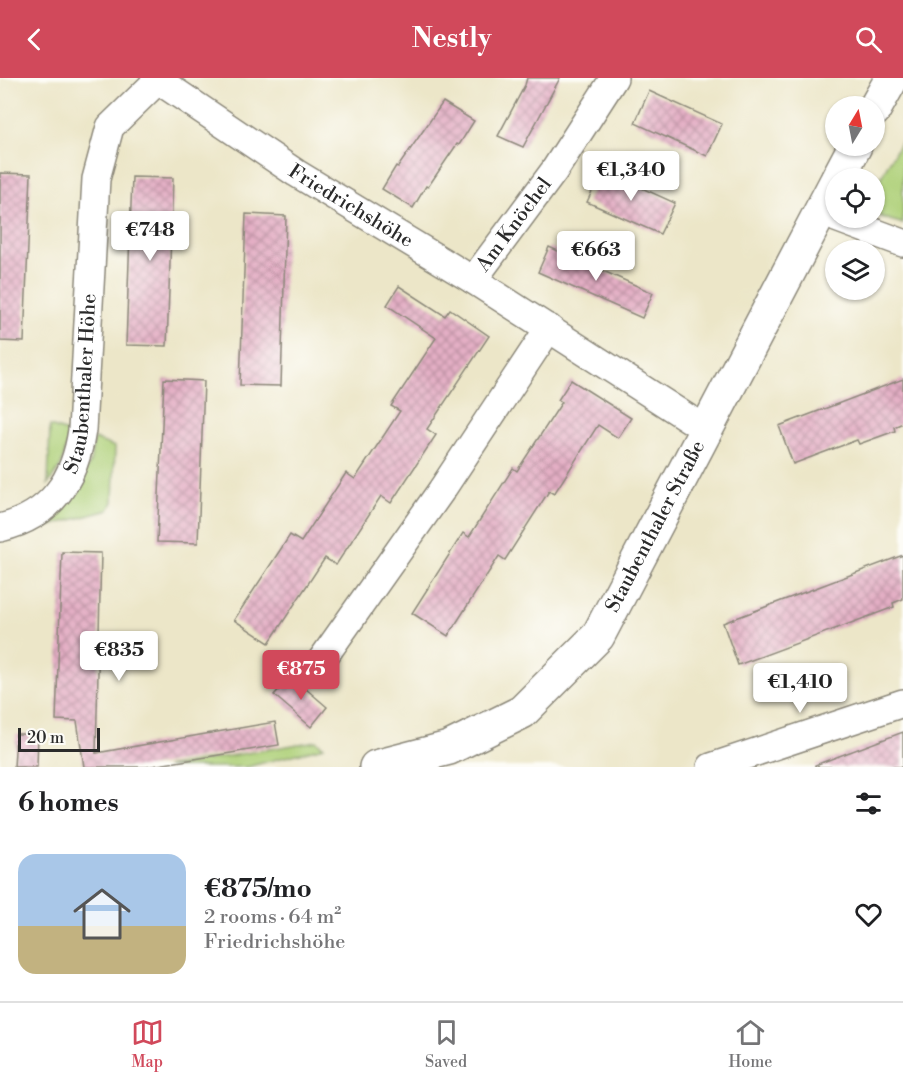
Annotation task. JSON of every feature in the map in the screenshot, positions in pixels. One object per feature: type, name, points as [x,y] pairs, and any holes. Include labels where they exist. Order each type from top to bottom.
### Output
[{"type":"main road","points":[[882,96],[892,78]]},
{"type":"main road","name":"Staubenthaler Straße","points":[[376,767],[449,748],[522,712],[598,636],[705,429],[825,224]]},
{"type":"street","name":"Am Knöchel","points":[[473,280],[554,171],[614,78]]},
{"type":"street","name":"Friedrichshöhe","points":[[157,79],[296,173],[473,280],[705,429]]},
{"type":"street","name":"Staubenthaler Höhe","points":[[0,528],[27,519],[45,508],[63,487],[75,463],[82,430],[96,179],[110,127],[157,79]]},
{"type":"street","points":[[864,228],[903,243]]},
{"type":"street","points":[[316,668],[441,491],[549,328]]},
{"type":"street","points":[[711,767],[903,703]]},
{"type":"green space","points":[[903,138],[903,224],[885,218],[885,171]]},
{"type":"green space","points":[[50,426],[70,433],[61,466],[48,484]]},
{"type":"green space","points":[[94,439],[115,447],[113,502],[109,510],[16,535],[76,489],[90,463]]},
{"type":"green space","points":[[316,741],[324,747],[247,767],[166,767]]},
{"type":"building","points":[[527,78],[560,78],[523,147],[498,136]]},
{"type":"building","points":[[649,91],[722,124],[707,156],[635,123]]},
{"type":"building","points":[[443,102],[474,121],[428,187],[426,186],[413,208],[382,189]]},
{"type":"building","points":[[602,170],[675,203],[660,234],[587,202]]},
{"type":"building","points":[[0,173],[31,174],[24,342],[0,341]]},
{"type":"building","points":[[132,177],[173,178],[167,346],[126,345]]},
{"type":"building","points":[[246,214],[286,216],[281,386],[240,385]]},
{"type":"building","points":[[549,247],[653,293],[642,318],[538,272]]},
{"type":"building","points":[[399,286],[445,316],[450,309],[489,336],[427,429],[436,435],[391,503],[381,496],[336,565],[325,558],[269,643],[234,620],[290,535],[301,542],[346,473],[355,479],[400,411],[391,406],[436,338],[387,305]]},
{"type":"building","points":[[164,379],[204,381],[198,543],[157,542]]},
{"type":"building","points":[[903,379],[903,423],[894,427],[895,431],[859,444],[857,440],[793,464],[779,426]]},
{"type":"building","points":[[571,380],[631,418],[618,438],[598,425],[554,494],[549,491],[505,560],[499,556],[448,636],[412,613],[463,533],[469,537],[513,468],[517,471],[562,402],[558,400]]},
{"type":"building","points":[[62,552],[101,553],[96,753],[275,722],[279,745],[146,767],[84,767],[77,721],[56,720]]},
{"type":"building","points":[[903,555],[903,599],[893,603],[894,607],[738,665],[723,623]]},
{"type":"building","points":[[291,676],[327,707],[311,727],[274,695]]},
{"type":"building","points":[[903,732],[903,767],[815,767],[815,765]]},
{"type":"building","points":[[16,734],[38,734],[37,767],[14,767]]}]
